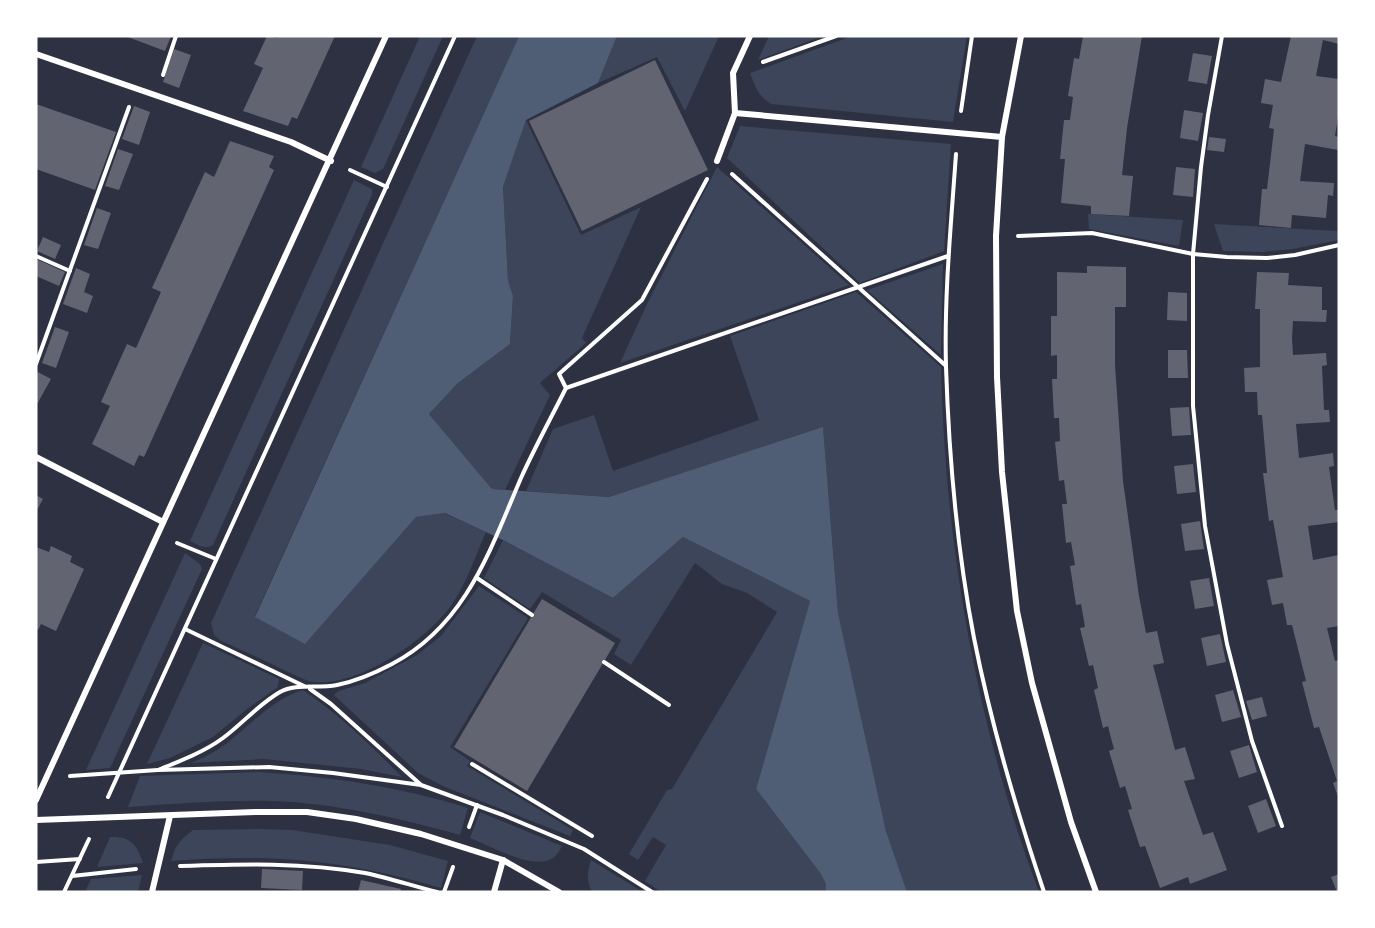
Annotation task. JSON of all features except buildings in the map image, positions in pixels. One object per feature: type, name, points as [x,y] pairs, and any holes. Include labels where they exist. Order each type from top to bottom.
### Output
[{"type":"street","points":[[36,800],[331,161],[386,36]]},
{"type":"street","points":[[717,161],[735,113],[733,73],[750,36]]},
{"type":"street","points":[[1021,36],[1002,137],[996,236],[997,377],[1000,436],[1017,611],[1032,683],[1065,801],[1096,892]]},
{"type":"street","points":[[36,54],[291,142],[331,161]]},
{"type":"street","points":[[735,113],[1002,137]]},
{"type":"street","points":[[36,457],[163,522]]},
{"type":"street","points":[[36,820],[307,812],[356,819],[421,834],[503,860],[559,892]]},
{"type":"street","points":[[152,892],[170,816]]},
{"type":"street","points":[[494,892],[503,860]]},
{"type":"path","points":[[156,96],[176,36]]},
{"type":"path","points":[[98,819],[455,36]]},
{"type":"path","points":[[733,73],[836,36]]},
{"type":"path","points":[[972,36],[958,134],[948,255],[946,366],[950,441],[959,536],[974,637],[1001,753],[1019,818],[1044,892]]},
{"type":"path","points":[[1222,36],[1202,157],[1193,254],[1193,406],[1205,526],[1230,655],[1252,741],[1282,826]]},
{"type":"path","points":[[36,364],[135,89]]},
{"type":"path","points":[[331,161],[387,187]]},
{"type":"path","points":[[566,388],[559,374],[642,300],[717,161],[946,366]]},
{"type":"path","points":[[996,236],[1092,233],[1193,254],[1267,258],[1295,255],[1339,244]]},
{"type":"path","points":[[158,770],[221,740],[281,691],[299,686],[309,688],[337,685],[363,678],[394,663],[440,630],[461,604],[477,578],[528,463],[566,388],[948,255]]},
{"type":"path","points":[[36,256],[70,271]]},
{"type":"path","points":[[163,522],[175,542],[216,559]]},
{"type":"path","points":[[477,578],[532,615]]},
{"type":"path","points":[[185,629],[309,688],[331,704],[421,785]]},
{"type":"path","points":[[604,662],[669,705]]},
{"type":"path","points":[[472,764],[592,836]]},
{"type":"path","points":[[36,862],[80,859],[64,892]]},
{"type":"path","points":[[72,876],[159,867],[264,863],[367,873],[437,892]]},
{"type":"shaded area","points":[[420,36],[443,36],[383,169],[375,173],[361,167]]},
{"type":"shaded area","points":[[477,36],[519,36],[255,616],[305,643],[416,517],[444,513],[486,532],[456,598],[439,620],[425,633],[390,659],[370,669],[331,682],[314,682],[221,641],[214,635],[211,623]]},
{"type":"shaded area","points":[[519,36],[617,36],[598,83],[526,120],[503,187],[508,280],[513,296],[510,344],[458,383],[429,414],[492,489],[609,497],[823,427],[838,613],[886,831],[907,892],[825,892],[826,884],[821,874],[756,789],[810,601],[683,537],[613,598],[503,540],[445,513],[416,517],[305,644],[255,617]]},
{"type":"shaded area","points":[[617,36],[719,36],[685,111],[657,57],[598,83]]},
{"type":"shaded area","points":[[769,36],[823,36],[758,60]]},
{"type":"shaded area","points":[[852,36],[967,36],[953,122],[771,104],[763,98],[750,73]]},
{"type":"shaded area","points":[[526,120],[581,235],[641,207],[582,338],[586,343],[540,383],[550,395],[505,490],[492,489],[429,414],[458,383],[510,344],[513,296],[508,280],[503,187]]},
{"type":"shaded area","points":[[740,126],[951,144],[944,251],[860,283],[727,158]]},
{"type":"shaded area","points":[[717,167],[849,285],[620,363],[647,304]]},
{"type":"shaded area","points":[[354,180],[372,189],[372,195],[213,545],[204,547],[199,545],[190,541]]},
{"type":"shaded area","points":[[1088,214],[1183,220],[1179,246],[1089,229]]},
{"type":"shaded area","points":[[1214,224],[1339,231],[1339,240],[1293,249],[1261,252],[1223,251]]},
{"type":"shaded area","points":[[943,264],[941,355],[867,290]]},
{"type":"shaded area","points":[[856,292],[941,367],[949,500],[968,633],[981,699],[998,764],[1039,892],[907,892],[886,831],[838,613],[823,428],[609,497],[526,491],[553,429],[594,415],[613,471],[759,420],[730,336]]},
{"type":"shaded area","points":[[683,537],[810,601],[756,789],[821,874],[826,884],[825,892],[661,892],[645,881],[666,845],[653,837],[638,860],[629,854],[667,790],[672,789],[777,612],[747,593],[722,584],[695,563],[631,665],[614,654],[621,640],[542,592],[530,609],[484,578],[503,540],[613,598]]},
{"type":"shaded area","points":[[185,553],[200,564],[202,569],[110,768],[86,770]]},
{"type":"shaded area","points":[[479,586],[528,618],[450,747],[470,761],[467,766],[573,830],[570,836],[445,787],[418,773],[334,695],[338,691],[365,683],[417,655],[441,636]]},
{"type":"shaded area","points":[[203,643],[279,679],[278,687],[213,737],[170,758],[147,764]]},
{"type":"shaded area","points":[[303,690],[342,720],[402,777],[361,769],[264,759],[191,763],[217,750],[268,708]]},
{"type":"shaded area","points":[[259,772],[365,784],[442,800],[468,808],[460,835],[366,812],[295,802],[199,802],[128,807],[140,776]]},
{"type":"shaded area","points":[[480,812],[562,846],[553,858],[545,861],[512,856],[470,838]]},
{"type":"shaded area","points":[[193,830],[292,830],[390,845],[448,861],[441,888],[373,871],[308,861],[241,858],[171,861],[182,839]]},
{"type":"shaded area","points":[[110,837],[123,838],[132,842],[143,863],[97,867]]},
{"type":"shaded area","points":[[591,860],[643,892],[592,892],[588,876]]},
{"type":"shaded area","points":[[142,875],[138,892],[85,892],[91,879]]}]
